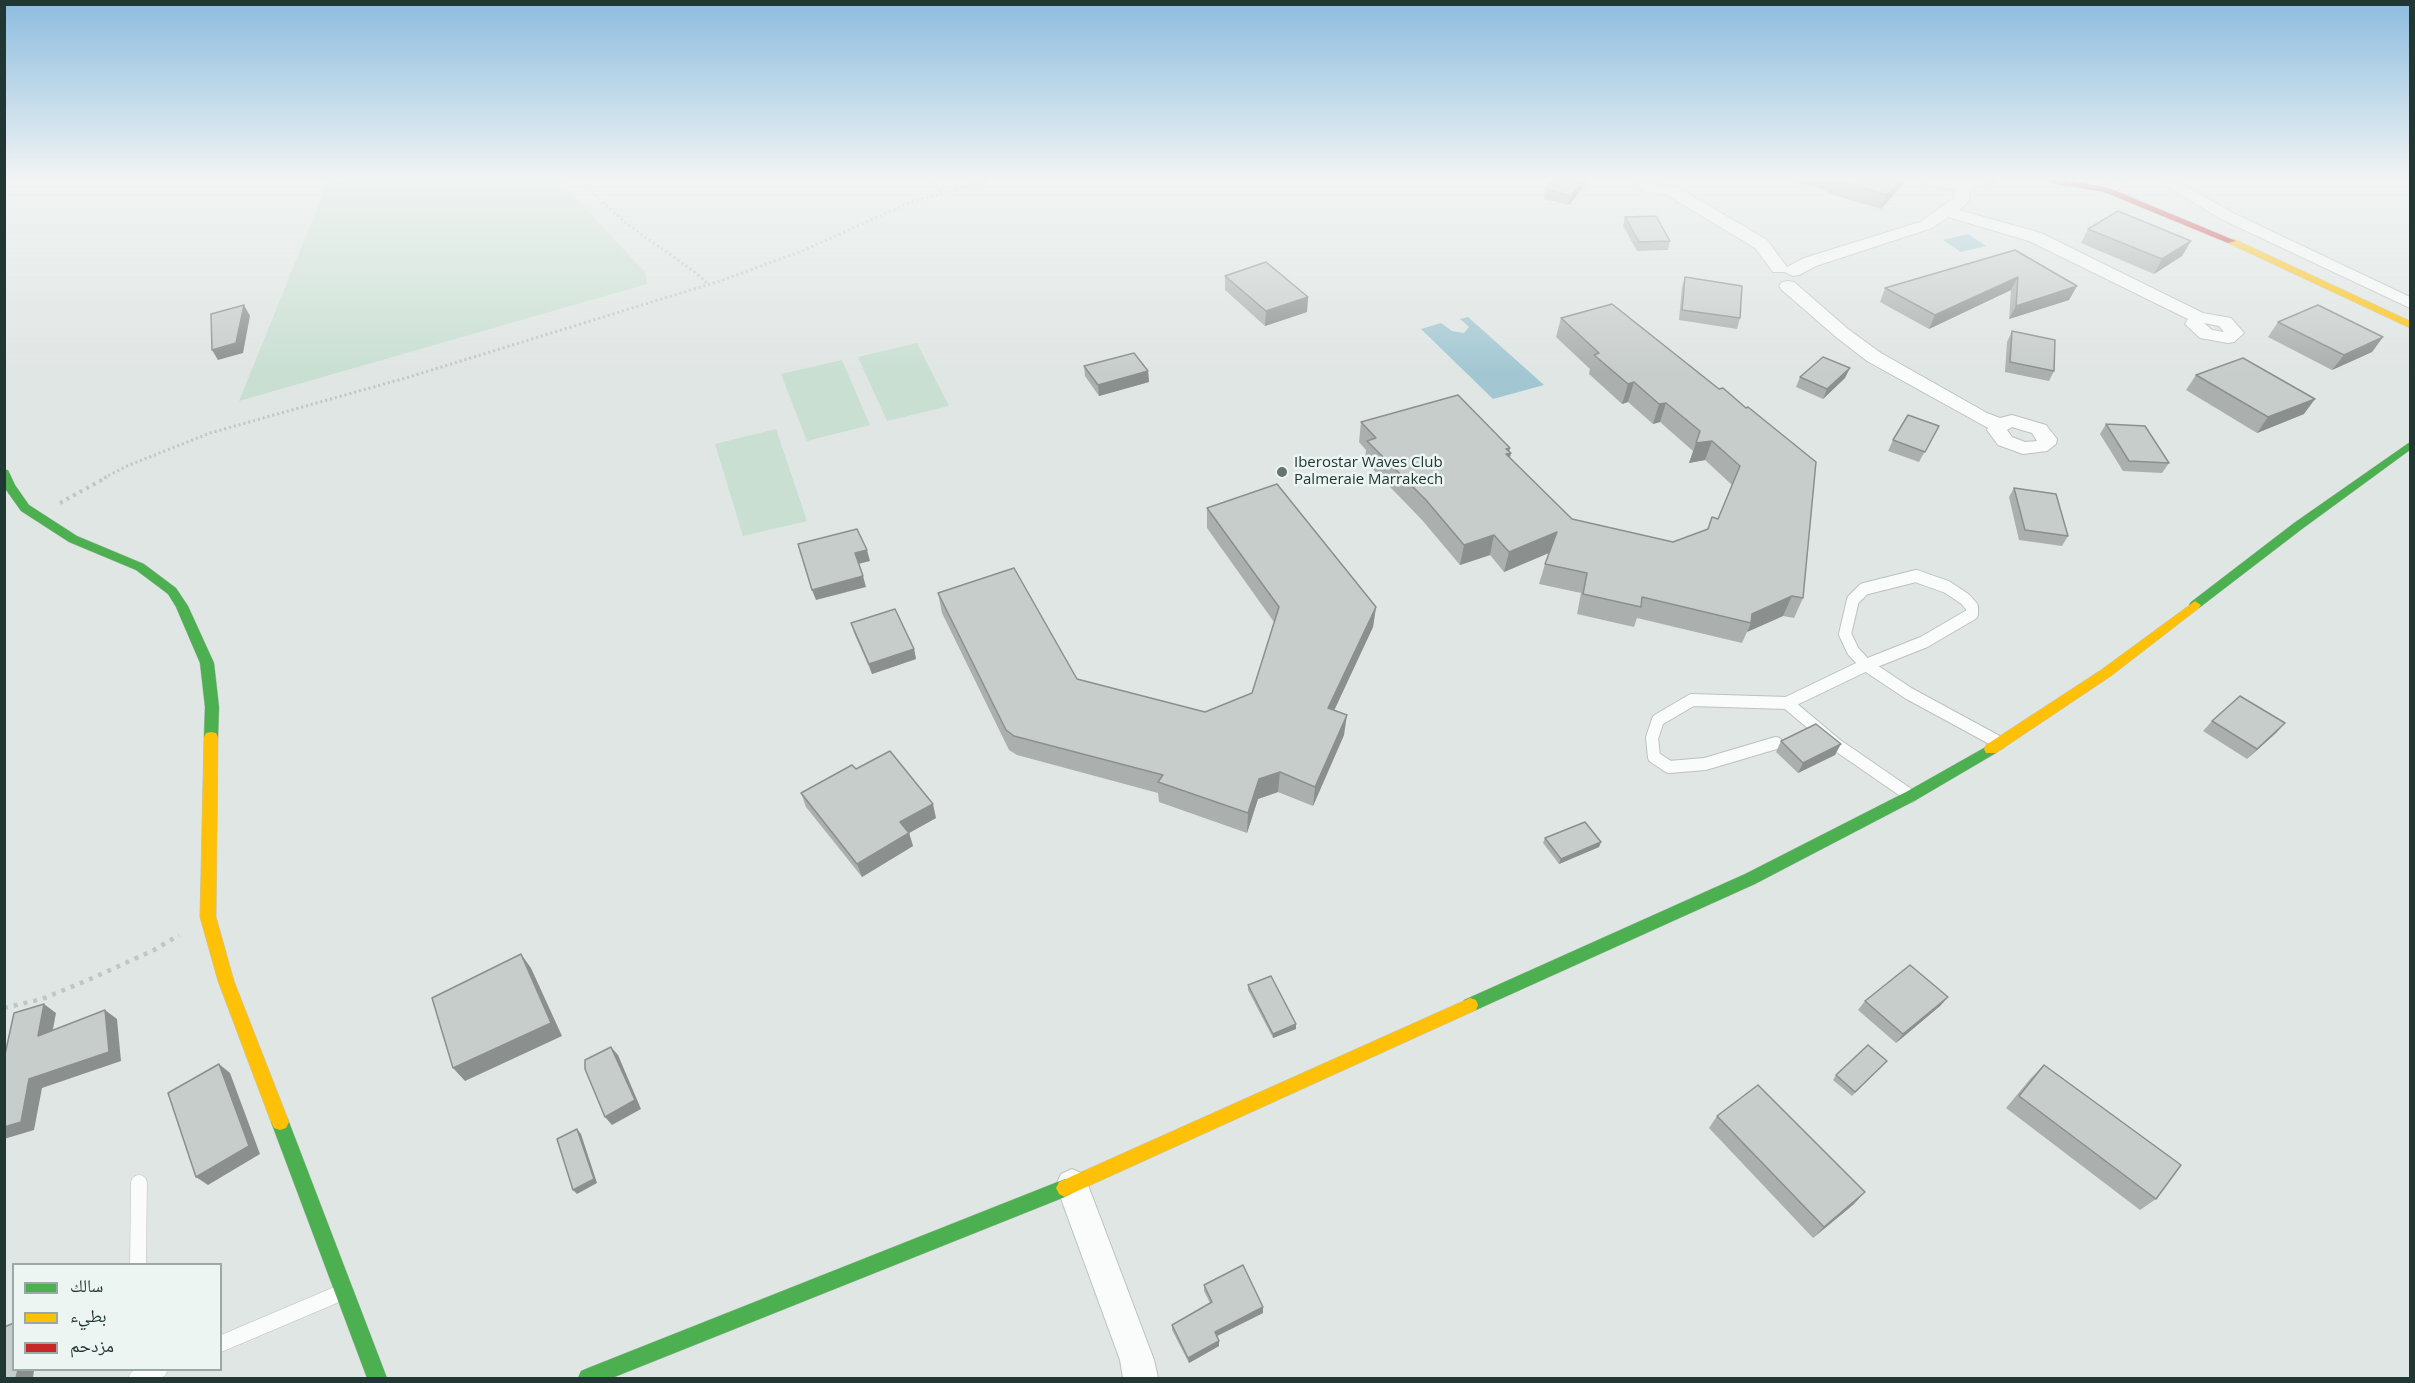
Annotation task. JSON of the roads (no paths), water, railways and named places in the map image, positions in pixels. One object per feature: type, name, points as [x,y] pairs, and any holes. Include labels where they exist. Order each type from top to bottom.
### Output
[{"type":"street","points":[[1761,245],[1842,333],[1874,357],[1980,417],[1999,425]]},
{"type":"street","points":[[1787,275],[1810,262],[1865,245]]},
{"type":"street","points":[[2050,245],[2200,318]]},
{"type":"street","points":[[2240,245],[2410,325]]},
{"type":"street","points":[[2287,245],[2410,303]]},
{"type":"street","points":[[588,1378],[1072,1185],[1750,879],[1911,796],[2001,743],[2106,673],[2298,526],[2410,445]]},
{"type":"street","points":[[4,473],[9,485],[25,508],[73,539],[140,567],[172,591],[182,606],[207,663],[212,706],[208,917],[226,981],[378,1378]]},
{"type":"street","points":[[1072,1185],[1137,1360],[1141,1378]]},
{"type":"lane","points":[[1776,743],[1705,764],[1670,767],[1654,757],[1652,738],[1658,720],[1692,700],[1787,703],[1866,665],[1924,642],[1972,614],[1972,607],[1965,599],[1947,587],[1916,576],[1864,589],[1853,600],[1845,634],[1853,651],[1866,665],[1942,713],[2001,743]]},
{"type":"lane","points":[[1787,703],[1837,745],[1911,796]]},
{"type":"lane","points":[[138,1263],[139,1184]]},
{"type":"lane","points":[[222,1343],[345,1292]]},
{"type":"lane","points":[[137,1378],[156,1371]]},
{"type":"water","points":[[1950,245],[1986,246],[1961,252]]},
{"type":"water","points":[[1468,317],[1544,385],[1493,399],[1421,329],[1441,323],[1452,331],[1464,333],[1469,327],[1460,319]]},
{"type":"place","name":"Iberostar Waves Club Palmeraie Marrakech","points":[[1282,472]]}]
